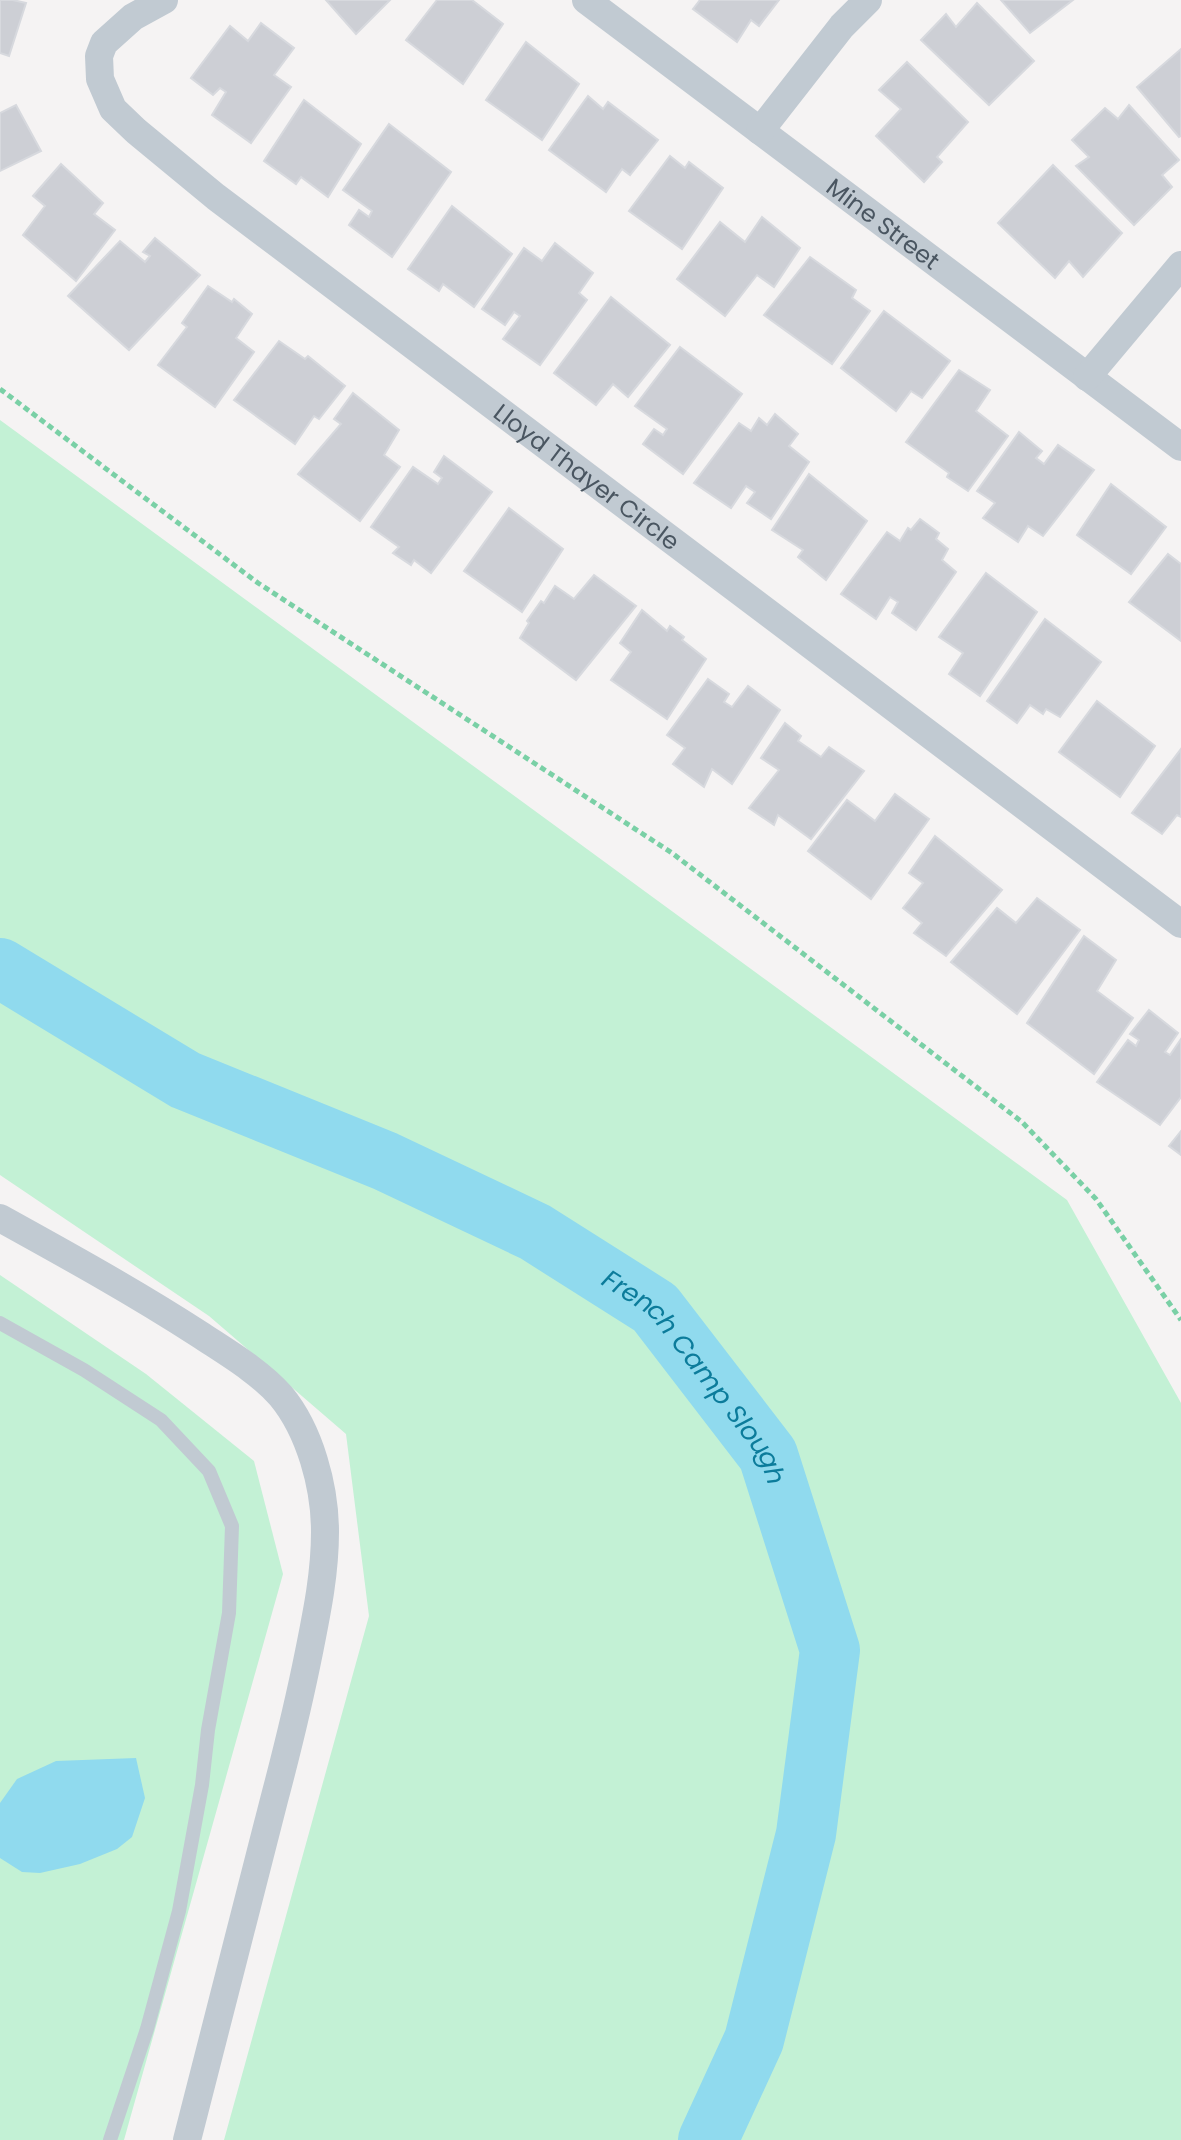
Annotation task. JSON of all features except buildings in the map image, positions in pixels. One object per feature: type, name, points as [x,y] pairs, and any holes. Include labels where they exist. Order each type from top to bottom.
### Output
[{"type":"street","name":"Lloyd Thayer Circle","points":[[164,0],[133,17],[104,43],[99,56],[100,79],[113,109],[136,131],[216,197],[1181,924]]},
{"type":"street","name":"Mine Street","points":[[586,0],[1181,447]]},
{"type":"street","points":[[760,131],[842,26],[868,0]]},
{"type":"street","points":[[1087,377],[1181,265]]},
{"type":"street","points":[[0,1218],[141,1297],[259,1376],[280,1395],[297,1419],[321,1492],[325,1528],[324,1563],[297,1710],[187,2140]]},
{"type":"lane","points":[[0,1323],[84,1370],[161,1420],[209,1471],[232,1526],[229,1613],[179,1911],[147,2029],[110,2140]]},
{"type":"path","points":[[0,389],[258,583],[672,853],[1022,1122],[1096,1199],[1181,1320]]},
{"type":"green space","points":[[0,420],[1067,1200],[1181,1403],[1181,2140],[224,2140],[369,1616],[346,1434],[209,1316],[0,1175]]},
{"type":"green space","points":[[0,1275],[146,1374],[254,1461],[283,1574],[124,2140],[0,2140]]},
{"type":"water","points":[[136,1758],[145,1798],[132,1837],[117,1849],[80,1864],[40,1873],[22,1872],[0,1858],[0,1803],[17,1779],[56,1761]]},
{"type":"waterway","name":"French Camp Slough","points":[[0,968],[185,1080],[385,1161],[535,1232],[655,1308],[768,1455],[830,1650],[806,1834],[754,2040],[708,2140]]}]
